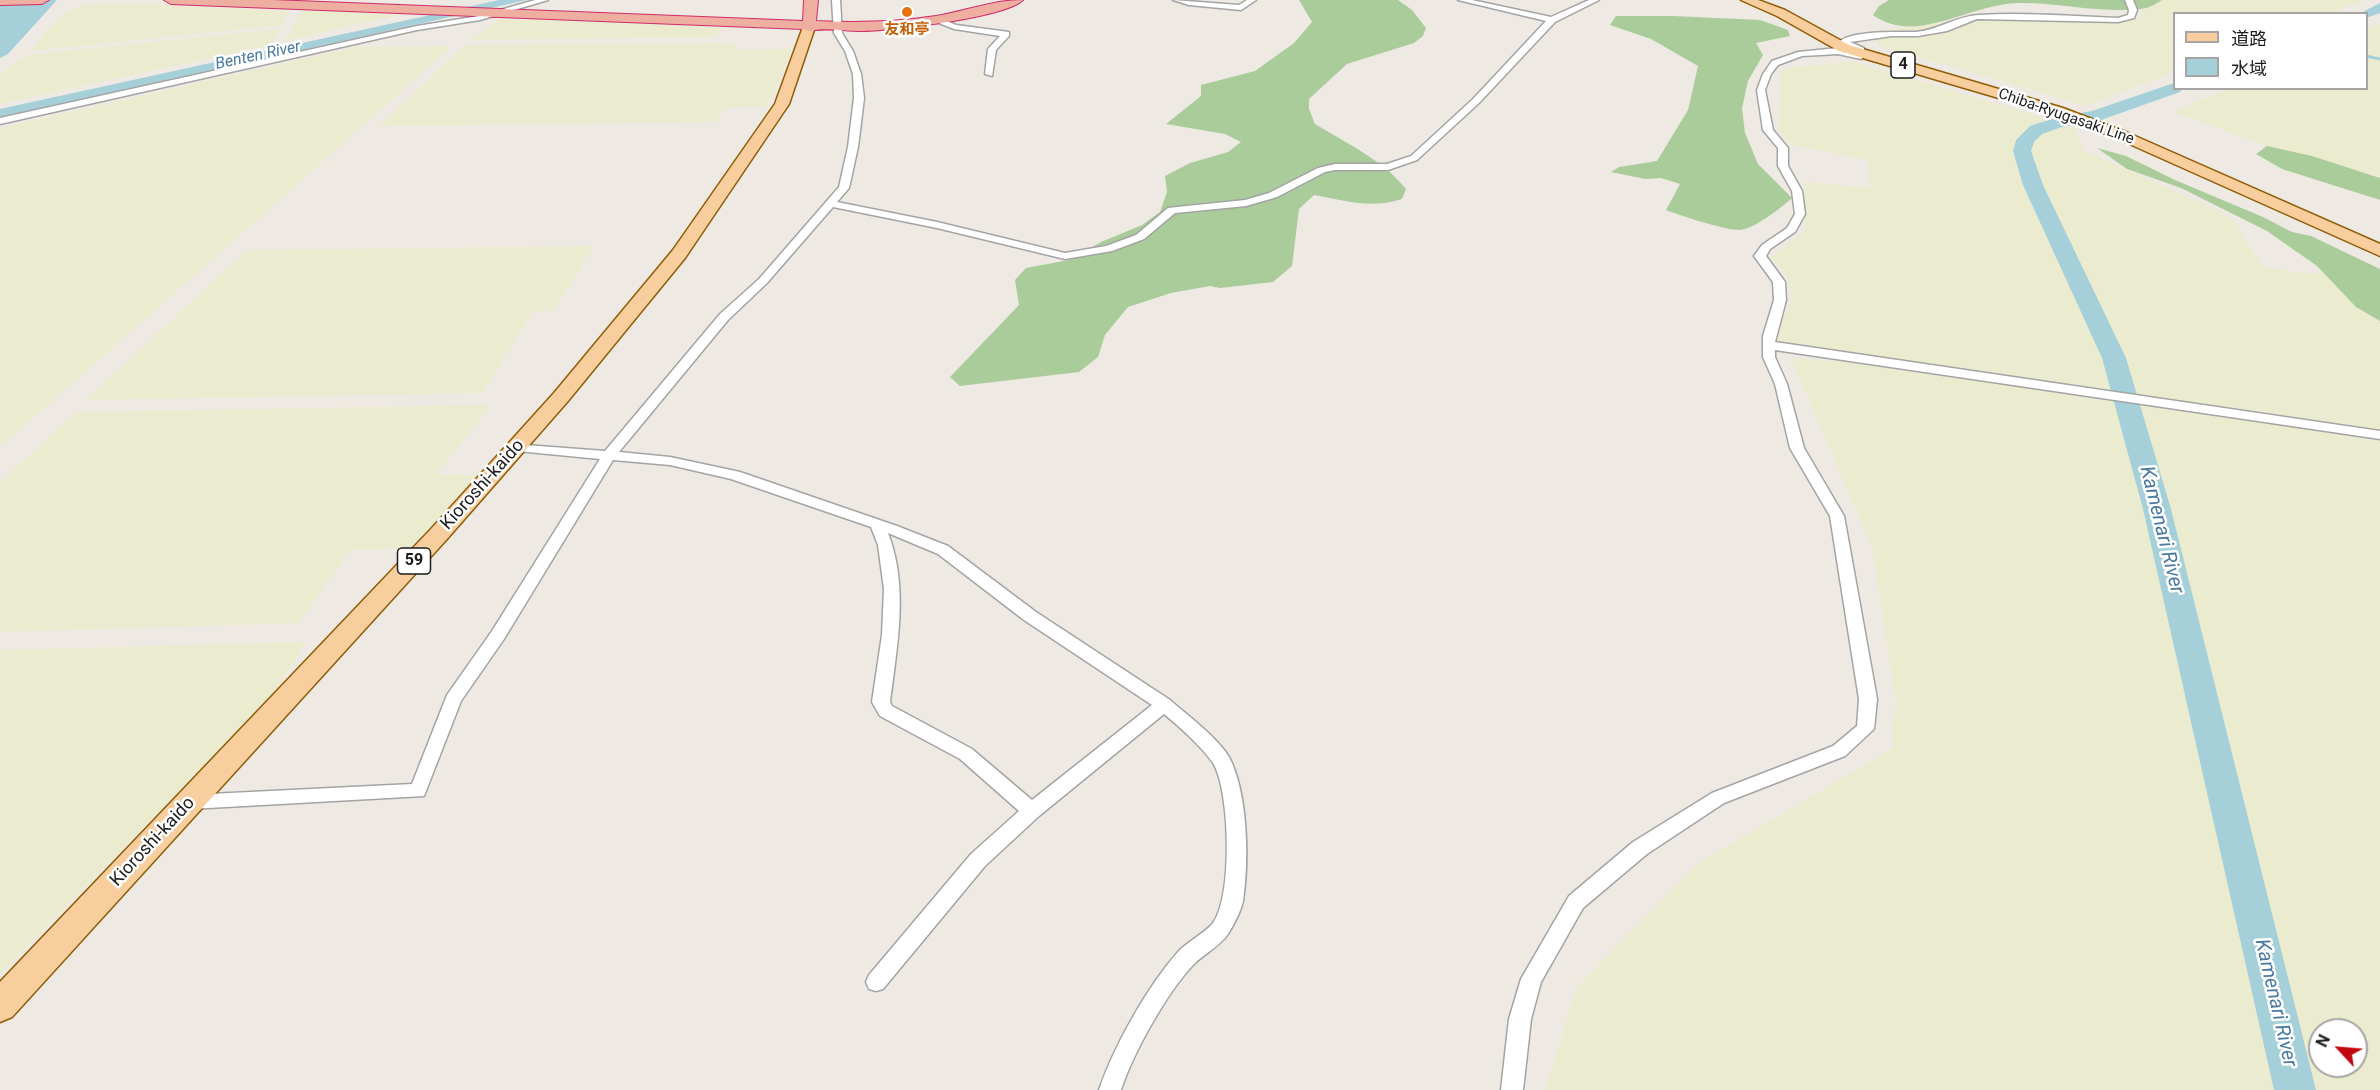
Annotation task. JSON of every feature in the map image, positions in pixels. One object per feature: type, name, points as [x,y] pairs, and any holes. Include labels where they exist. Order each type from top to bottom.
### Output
[{"type":"highway","points":[[0,1],[42,0]]},
{"type":"highway","points":[[171,0],[809,27],[897,26],[942,21],[1016,0]]},
{"type":"highway","points":[[809,27],[811,0]]},
{"type":"main road","name":"Chiba-Ryugasaki Line","points":[[1747,0],[1781,13],[1836,44],[2095,124],[2380,251]]},
{"type":"main road","name":"Kioroshi-kaido","points":[[0,1006],[517,447],[688,242],[782,104],[809,27]]},
{"type":"street","points":[[0,122],[544,0]]},
{"type":"street","points":[[190,802],[418,791],[453,699],[498,635],[609,454],[724,317],[763,281],[844,188],[853,147],[859,98],[857,74],[849,51],[838,33],[836,0]]},
{"type":"street","points":[[1177,0],[1241,8],[1252,0]]},
{"type":"street","points":[[1462,0],[1552,21]]},
{"type":"street","points":[[831,204],[937,225],[1065,256],[1108,249],[1140,237],[1172,210],[1260,200],[1322,170],[1335,167],[1388,167],[1414,158],[1476,100],[1552,21],[1595,0]]},
{"type":"street","points":[[1512,1090],[1520,1019],[1531,979],[1576,902],[1640,848],[1718,798],[1839,751],[1865,729],[1868,699],[1837,516],[1797,448],[1781,384],[1769,357],[1769,336],[1780,300],[1779,282],[1760,256],[1766,248],[1791,230],[1800,214],[1797,191],[1783,166],[1783,148],[1768,130],[1761,90],[1771,68],[1775,63],[1784,59],[1823,51],[1838,51],[1872,58],[1865,54],[1866,52],[1843,42],[1892,34],[1918,34],[1944,29],[1976,18],[2118,20],[2131,16],[2133,10],[2129,0]]},
{"type":"street","points":[[942,21],[954,27],[1006,34],[992,49],[989,74]]},
{"type":"street","points":[[1769,345],[2380,435]]},
{"type":"street","points":[[517,447],[670,461],[735,475],[878,524],[943,550],[1030,616],[1164,705],[1181,718],[1221,760],[1232,794],[1238,833],[1233,903],[1220,929],[1186,958],[1161,991],[1118,1066],[1110,1090]]},
{"type":"street","points":[[878,524],[887,544],[892,570],[893,598],[881,702],[886,711],[966,754],[1032,811]]},
{"type":"street","points":[[876,982],[978,860],[1032,811],[1164,705]]},
{"type":"green space","points":[[1299,0],[1398,0],[1412,10],[1426,28],[1423,36],[1414,43],[1347,64],[1309,99],[1309,109],[1315,124],[1386,169],[1406,189],[1402,199],[1369,204],[1314,195],[1299,209],[1292,266],[1273,282],[1220,288],[1210,286],[1171,293],[1128,307],[1105,335],[1098,357],[1079,372],[960,386],[950,377],[1019,305],[1015,280],[1026,268],[1069,260],[1101,242],[1142,225],[1160,212],[1167,192],[1165,176],[1190,163],[1228,152],[1241,142],[1225,134],[1166,124],[1201,96],[1201,85],[1255,71],[1294,43],[1312,22]]},
{"type":"green space","points":[[1889,0],[2162,0],[2148,7],[2131,10],[2018,3],[1999,5],[1925,25],[1907,26],[1890,23],[1873,15],[1879,6]]},
{"type":"green space","points":[[2137,0],[2366,0],[2333,12],[2173,12],[2173,72],[2086,106],[1882,46],[1863,33],[2009,14],[2143,17]]},
{"type":"green space","points":[[127,3],[289,11],[282,25],[30,51],[63,14],[81,5]]},
{"type":"green space","points":[[304,9],[401,14],[285,41]]},
{"type":"green space","points":[[1616,16],[1760,20],[1788,30],[1790,36],[1756,43],[1763,55],[1748,81],[1742,108],[1745,133],[1758,164],[1792,198],[1760,222],[1746,229],[1724,228],[1666,210],[1680,184],[1661,178],[1645,179],[1611,172],[1619,167],[1657,161],[1688,110],[1698,66],[1651,39],[1610,25]]},
{"type":"green space","points":[[500,19],[722,27],[715,37],[470,40]]},
{"type":"green space","points":[[2380,23],[2380,177],[2312,156],[2267,146],[2173,112],[2224,90],[2368,90],[2368,28]]},
{"type":"green space","points":[[280,29],[270,45],[0,104],[0,74],[27,55]]},
{"type":"green space","points":[[733,43],[737,50],[792,49],[768,107],[727,107],[716,122],[379,126],[465,45]]},
{"type":"green space","points":[[452,46],[0,447],[0,128],[357,47]]},
{"type":"green space","points":[[1852,61],[2075,127],[2083,150],[2208,206],[2234,221],[2264,268],[2326,275],[2356,307],[2380,321],[2380,431],[1774,345],[1792,297],[1786,275],[1771,257],[1805,231],[1804,182],[1870,188],[1868,160],[1791,145],[1778,130],[1782,69]]},
{"type":"green space","points":[[2267,146],[2312,156],[2380,178],[2380,200],[2282,169],[2256,154]]},
{"type":"green space","points":[[2097,148],[2126,156],[2292,232],[2311,236],[2380,269],[2380,321],[2356,307],[2317,266],[2267,231],[2181,188],[2127,169]]},
{"type":"green space","points":[[594,246],[554,310],[533,312],[482,393],[86,400],[247,250]]},
{"type":"green space","points":[[1791,358],[1846,362],[2380,438],[2380,1090],[1545,1090],[1577,987],[1696,865],[1893,748],[1895,697],[1872,547]]},
{"type":"green space","points":[[492,405],[436,474],[477,476],[411,548],[350,550],[299,623],[0,632],[0,482],[77,412]]},
{"type":"green space","points":[[306,642],[270,699],[0,974],[0,650]]},
{"type":"water","points":[[0,0],[57,0],[8,54],[0,58]]},
{"type":"water","name":"Benten River","points":[[499,0],[527,0],[0,117],[0,109]]},
{"type":"waterway","name":"Kamenari River","points":[[2368,13],[2380,7]]},
{"type":"waterway","points":[[2368,56],[2380,59]]},
{"type":"waterway","name":"Kamenari River","points":[[2173,88],[2095,116],[2058,122],[2036,130],[2025,140],[2022,151],[2033,185],[2114,358],[2157,509],[2295,1090]]},
{"type":"place","name":"友和亭","points":[[907,12]]}]
